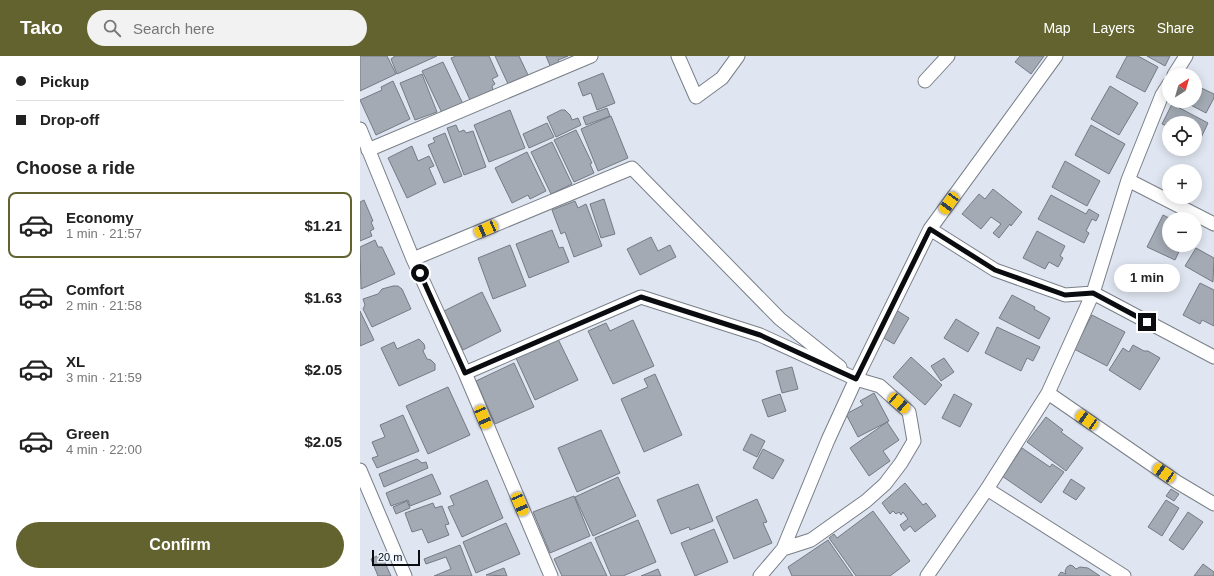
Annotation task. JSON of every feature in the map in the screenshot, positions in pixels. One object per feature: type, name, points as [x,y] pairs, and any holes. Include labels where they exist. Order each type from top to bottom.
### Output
[{"type":"street","points":[[368,150],[590,56]]},
{"type":"street","points":[[678,56],[696,97],[722,78],[738,56]]},
{"type":"street","points":[[925,81],[948,56]]},
{"type":"street","points":[[760,576],[783,549],[828,440],[856,379],[930,229],[1056,56]]},
{"type":"street","points":[[1178,68],[1186,56]]},
{"type":"street","points":[[927,576],[987,489],[1048,393],[1093,293],[1128,180],[1162,95]]},
{"type":"street","points":[[360,129],[413,259],[465,373],[551,576]]},
{"type":"street","points":[[413,259],[632,168],[780,319],[856,379]]},
{"type":"street","points":[[1128,180],[1214,224]]},
{"type":"street","points":[[930,229],[995,270],[1065,295],[1093,293],[1214,357]]},
{"type":"street","points":[[465,373],[641,297],[760,335],[856,379],[880,386],[909,412],[914,441],[901,464],[886,484],[866,501],[811,540],[783,549]]},
{"type":"street","points":[[1048,393],[1177,482],[1214,504]]},
{"type":"street","points":[[360,470],[405,576]]},
{"type":"street","points":[[987,489],[1124,576]]},
{"type":"building","points":[[360,56],[387,56],[396,74],[360,91]]},
{"type":"building","points":[[394,56],[437,56],[397,74],[391,59]]},
{"type":"building","points":[[456,56],[489,56],[498,76],[492,79],[495,84],[492,86],[493,90],[470,100],[451,58]]},
{"type":"building","points":[[495,56],[519,56],[529,77],[509,86]]},
{"type":"building","points":[[546,56],[568,56],[558,60],[560,64],[551,68]]},
{"type":"building","points":[[1020,56],[1044,56],[1031,74],[1015,62]]},
{"type":"building","points":[[1127,56],[1138,56],[1158,67],[1145,92],[1116,77]]},
{"type":"building","points":[[1147,56],[1170,56],[1165,66]]},
{"type":"building","points":[[443,62],[463,104],[442,113],[422,71]]},
{"type":"building","points":[[603,73],[615,103],[597,110],[591,93],[583,96],[578,83]]},
{"type":"building","points":[[422,74],[437,112],[415,120],[400,83]]},
{"type":"building","points":[[393,81],[410,119],[376,135],[360,100],[382,90],[381,87]]},
{"type":"building","points":[[1110,86],[1138,103],[1119,135],[1091,119]]},
{"type":"building","points":[[1202,88],[1214,94],[1214,98],[1206,113],[1196,108],[1202,108]]},
{"type":"building","points":[[607,108],[610,116],[586,125],[583,117]]},
{"type":"building","points":[[1170,108],[1180,108],[1195,116],[1166,116]]},
{"type":"building","points":[[510,110],[525,148],[489,162],[474,125]]},
{"type":"building","points":[[561,110],[565,110],[570,115],[572,120],[578,118],[581,125],[556,137],[547,117]]},
{"type":"building","points":[[611,116],[628,158],[598,171],[581,129]]},
{"type":"building","points":[[1202,120],[1208,123],[1202,136]]},
{"type":"building","points":[[547,123],[554,137],[529,148],[523,134]]},
{"type":"building","points":[[456,125],[459,132],[464,130],[466,133],[473,131],[486,167],[464,175],[447,128]]},
{"type":"building","points":[[1091,125],[1125,144],[1109,174],[1075,155]]},
{"type":"building","points":[[576,130],[592,163],[590,164],[594,173],[574,182],[554,140]]},
{"type":"building","points":[[445,133],[462,176],[444,183],[428,145],[435,142],[433,138]]},
{"type":"building","points":[[552,142],[572,184],[551,194],[531,152]]},
{"type":"building","points":[[412,146],[418,161],[429,156],[434,166],[429,168],[436,184],[407,198],[388,158]]},
{"type":"building","points":[[527,152],[546,191],[530,199],[528,195],[512,203],[495,168]]},
{"type":"building","points":[[1065,161],[1100,181],[1087,206],[1052,187]]},
{"type":"building","points":[[993,189],[1022,212],[999,238],[993,233],[1001,224],[991,217],[981,229],[962,214],[979,194],[985,199]]},
{"type":"building","points":[[1051,195],[1086,214],[1089,209],[1099,215],[1096,221],[1092,219],[1086,231],[1089,233],[1084,243],[1038,219]]},
{"type":"building","points":[[604,199],[615,234],[601,238],[590,204]]},
{"type":"building","points":[[364,200],[373,221],[371,222],[374,229],[370,231],[372,236],[360,241],[360,202]]},
{"type":"building","points":[[575,201],[578,208],[586,204],[602,246],[574,257],[565,232],[561,234],[552,210]]},
{"type":"building","points":[[1162,217],[1162,252],[1179,252],[1175,260],[1147,247]]},
{"type":"building","points":[[552,230],[559,248],[563,247],[569,262],[529,278],[516,244]]},
{"type":"building","points":[[1037,231],[1065,246],[1060,256],[1063,258],[1058,267],[1049,262],[1045,269],[1023,258]]},
{"type":"building","points":[[651,237],[658,251],[670,245],[676,257],[640,275],[627,249]]},
{"type":"building","points":[[375,240],[378,247],[382,247],[395,274],[361,289],[360,247]]},
{"type":"building","points":[[510,245],[526,286],[493,299],[478,258]]},
{"type":"building","points":[[1202,251],[1214,258],[1213,282],[1185,266],[1194,252]]},
{"type":"building","points":[[1200,283],[1214,290],[1214,326],[1202,320],[1200,324],[1183,315]]},
{"type":"building","points":[[398,286],[402,289],[411,309],[372,327],[363,309],[365,305],[363,299],[378,294],[382,289]]},
{"type":"building","points":[[482,292],[501,331],[463,350],[444,311]]},
{"type":"building","points":[[1012,295],[1035,307],[1034,309],[1050,318],[1039,339],[999,318]]},
{"type":"building","points":[[896,310],[909,318],[894,344],[880,336]]},
{"type":"building","points":[[360,311],[374,340],[360,346]]},
{"type":"building","points":[[1092,315],[1125,332],[1107,366],[1074,349]]},
{"type":"building","points":[[956,319],[979,333],[968,352],[944,338]]},
{"type":"building","points":[[633,320],[654,366],[613,384],[588,331],[606,323],[610,331]]},
{"type":"building","points":[[997,327],[1040,347],[1033,361],[1027,358],[1021,371],[985,353]]},
{"type":"building","points":[[419,339],[424,344],[425,348],[423,351],[427,359],[431,360],[435,364],[435,370],[399,386],[381,348],[394,342],[397,349]]},
{"type":"building","points":[[558,339],[578,380],[535,400],[516,358]]},
{"type":"building","points":[[1133,345],[1160,358],[1140,390],[1109,370],[1123,348],[1129,352]]},
{"type":"building","points":[[911,357],[942,385],[925,405],[893,377]]},
{"type":"building","points":[[944,358],[954,372],[941,381],[931,366]]},
{"type":"building","points":[[514,363],[534,407],[495,424],[476,381]]},
{"type":"building","points":[[792,367],[798,389],[782,393],[776,371]]},
{"type":"building","points":[[655,374],[682,435],[644,452],[621,399],[648,387],[644,379]]},
{"type":"building","points":[[448,387],[470,435],[428,454],[406,406]]},
{"type":"building","points":[[874,393],[889,421],[858,437],[846,414],[863,405],[860,401]]},
{"type":"building","points":[[780,394],[786,411],[768,417],[762,400]]},
{"type":"building","points":[[954,394],[972,404],[960,427],[942,418]]},
{"type":"building","points":[[403,415],[419,451],[377,468],[372,458],[378,456],[372,442],[385,437],[380,425]]},
{"type":"building","points":[[1046,417],[1063,430],[1061,432],[1083,448],[1066,471],[1027,442]]},
{"type":"building","points":[[887,422],[899,440],[883,451],[890,461],[869,476],[850,448]]},
{"type":"building","points":[[601,430],[620,473],[577,492],[558,448]]},
{"type":"building","points":[[751,434],[765,441],[757,457],[743,450]]},
{"type":"building","points":[[1022,448],[1050,467],[1052,464],[1064,472],[1041,503],[1002,476]]},
{"type":"building","points":[[763,449],[784,460],[773,479],[753,468]]},
{"type":"building","points":[[417,459],[422,463],[426,462],[428,468],[384,487],[379,474]]},
{"type":"building","points":[[432,474],[441,494],[410,506],[408,500],[391,506],[386,493]]},
{"type":"building","points":[[618,477],[636,516],[593,536],[575,497]]},
{"type":"building","points":[[1071,479],[1085,488],[1076,500],[1063,492]]},
{"type":"building","points":[[487,480],[503,518],[462,537],[448,507],[454,505],[450,496]]},
{"type":"building","points":[[905,483],[923,505],[926,503],[936,516],[915,532],[910,526],[904,531],[900,525],[908,519],[903,512],[901,515],[899,512],[896,514],[893,511],[890,514],[882,503]]},
{"type":"building","points":[[698,484],[713,521],[690,530],[689,527],[671,534],[657,500]]},
{"type":"building","points":[[1171,489],[1179,494],[1174,501],[1166,496]]},
{"type":"building","points":[[574,496],[590,536],[550,553],[533,512]]},
{"type":"building","points":[[757,499],[767,522],[763,523],[772,543],[734,559],[716,517]]},
{"type":"building","points":[[1166,500],[1179,508],[1162,536],[1148,527]]},
{"type":"building","points":[[407,501],[410,508],[396,514],[393,507]]},
{"type":"building","points":[[433,503],[435,508],[442,506],[449,524],[445,525],[449,535],[428,543],[422,529],[412,532],[405,513]]},
{"type":"building","points":[[873,511],[910,561],[890,576],[856,576],[829,538],[834,534],[837,538]]},
{"type":"building","points":[[1188,512],[1203,522],[1183,550],[1169,540]]},
{"type":"building","points":[[638,520],[656,562],[623,576],[611,576],[595,538]]},
{"type":"building","points":[[506,523],[520,554],[476,573],[463,542]]},
{"type":"building","points":[[714,529],[728,562],[695,576],[681,543]]},
{"type":"building","points":[[828,540],[853,576],[792,576],[788,567]]},
{"type":"building","points":[[591,542],[607,576],[562,576],[554,559]]},
{"type":"building","points":[[460,545],[472,576],[434,576],[451,569],[446,557],[426,564],[424,559]]},
{"type":"building","points":[[381,554],[391,576],[378,576],[371,559]]},
{"type":"building","points":[[1203,564],[1214,572],[1214,576],[1194,576]]},
{"type":"building","points":[[1070,565],[1076,569],[1080,567],[1088,568],[1100,576],[1058,576],[1061,572],[1066,574],[1065,571]]},
{"type":"building","points":[[504,568],[507,576],[486,575]]},
{"type":"building","points":[[658,569],[661,576],[641,576]]},
{"type":"route","points":[[420,273],[465,373],[641,297],[760,335],[856,379],[930,229],[995,270],[1065,295],[1093,293],[1147,322]]}]
